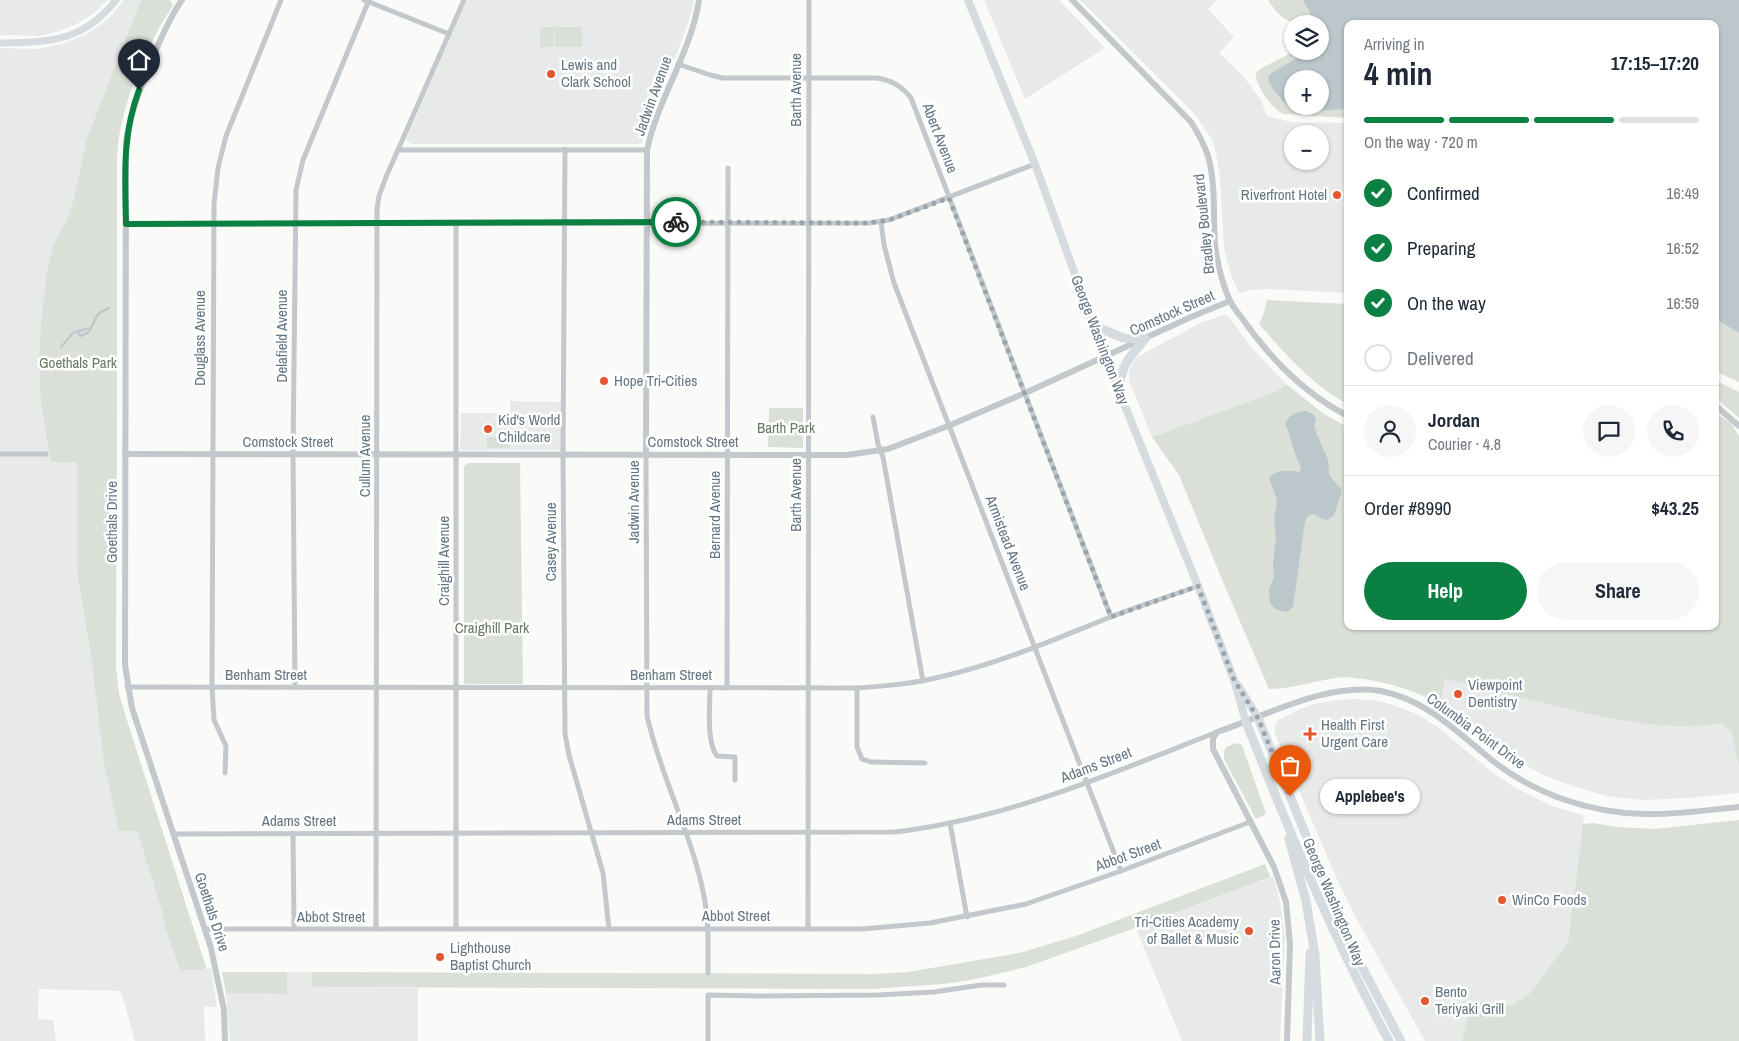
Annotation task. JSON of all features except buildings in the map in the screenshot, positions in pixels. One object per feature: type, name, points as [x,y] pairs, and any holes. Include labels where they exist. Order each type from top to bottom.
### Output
[{"type":"highway","points":[[1093,325],[1123,338],[1145,339]]},
{"type":"highway","points":[[1118,392],[1125,362],[1145,339]]},
{"type":"highway","name":"George Washington Way","points":[[1258,718],[1352,948],[1390,1022],[1402,1041]]},
{"type":"highway","name":"George Washington Way","points":[[1246,722],[1280,808],[1341,950],[1389,1041]]},
{"type":"highway","points":[[1280,808],[1310,921],[1316,963],[1320,1041]]},
{"type":"highway","points":[[1307,1041],[1310,983],[1310,921]]},
{"type":"main road","points":[[0,42],[47,42],[72,35],[98,20],[116,0]]},
{"type":"main road","name":"George Washington Way","points":[[968,0],[1035,164],[1118,392],[1198,586],[1234,680],[1246,722]]},
{"type":"main road","name":"George Washington Way","points":[[1234,680],[1258,718]]},
{"type":"street","name":"Goethals Drive","points":[[182,0],[172,15],[160,40],[136,99],[129,121],[125,156],[125,665],[127,687],[132,708],[215,964],[222,997],[225,1041]]},
{"type":"street","name":"Douglass Avenue","points":[[225,773],[226,746],[214,720],[212,687],[213,222],[215,185],[226,136],[281,0]]},
{"type":"street","name":"Cullum Avenue","points":[[376,929],[375,687],[378,454],[376,222],[379,196],[464,0]]},
{"type":"street","name":"Jadwin Avenue","points":[[698,0],[695,21],[655,121],[648,150],[646,688],[647,716],[653,744],[686,833],[705,898],[708,928],[708,973]]},
{"type":"street","name":"Barth Avenue","points":[[808,930],[809,0]]},
{"type":"street","name":"Bradley Boulevard","points":[[1072,0],[1191,122],[1201,138],[1208,156],[1212,175],[1215,245],[1220,274],[1230,301],[1254,336],[1291,375],[1323,402],[1344,414]]},
{"type":"street","points":[[367,1],[448,34]]},
{"type":"street","name":"Delafield Avenue","points":[[295,687],[294,223],[296,190],[299,170],[367,1]]},
{"type":"street","name":"Abert Avenue","points":[[678,64],[717,77],[877,78],[894,82],[906,90],[911,98],[1111,617]]},
{"type":"street","name":"Casey Avenue","points":[[565,149],[565,734],[569,755],[603,873],[609,929]]},
{"type":"street","points":[[398,150],[648,150]]},
{"type":"street","points":[[126,224],[213,222],[880,222],[949,198],[1035,164]]},
{"type":"street","name":"Bernard Avenue","points":[[727,688],[728,168]]},
{"type":"street","name":"Craighill Avenue","points":[[456,222],[456,929]]},
{"type":"street","name":"Armistead Avenue","points":[[880,222],[894,283],[1120,871]]},
{"type":"street","name":"Comstock Street","points":[[125,454],[847,455],[880,451],[948,426],[1230,301]]},
{"type":"street","points":[[1719,408],[1739,426]]},
{"type":"street","points":[[873,418],[878,444],[883,456],[923,681]]},
{"type":"street","points":[[0,454],[46,454]]},
{"type":"street","name":"Benham Street","points":[[127,687],[857,688],[923,681],[964,671],[1035,647],[1198,586]]},
{"type":"street","points":[[710,688],[713,750],[717,756],[735,757],[735,780]]},
{"type":"street","points":[[857,688],[857,747],[862,759],[871,762],[925,763]]},
{"type":"street","name":"Columbia Point Drive","points":[[1246,722],[1322,694],[1359,690],[1381,691],[1402,697],[1427,708],[1507,771],[1547,793],[1577,804],[1609,811],[1644,814],[1739,807]]},
{"type":"street","points":[[1217,732],[1246,722]]},
{"type":"street","name":"Adams Street","points":[[174,834],[895,832],[950,824],[1007,810],[1086,783],[1217,732]]},
{"type":"street","name":"Aaron Drive","points":[[1217,732],[1214,738],[1213,749],[1274,866],[1281,885],[1288,917],[1290,944],[1286,1041]]},
{"type":"street","name":"Abbot Street","points":[[205,929],[708,928],[808,930],[862,929],[930,923],[1026,904],[1250,822]]},
{"type":"street","points":[[950,824],[967,916]]},
{"type":"street","points":[[293,833],[294,929]]},
{"type":"street","points":[[708,1041],[708,995],[878,996],[934,992],[981,985],[1004,985]]},
{"type":"shaded area","points":[[0,0],[108,0],[95,12],[77,24],[57,32],[39,36],[0,35]]},
{"type":"shaded area","points":[[124,0],[141,0],[87,138],[74,198],[67,220],[55,242],[39,363],[41,406],[46,435],[77,462],[77,571],[91,657],[104,763],[120,831],[137,831],[180,971],[211,968],[217,1007],[204,1007],[205,1041],[135,1041],[121,991],[39,989],[38,1019],[53,1020],[56,1041],[0,1041],[0,48],[37,49],[65,43],[87,34],[107,20]]},
{"type":"shaded area","name":"Lewis and Clark School","points":[[467,0],[694,0],[685,32],[641,144],[411,144],[406,140],[407,137]]},
{"type":"shaded area","points":[[984,0],[1059,0],[1105,48],[1025,99]]},
{"type":"shaded area","points":[[1080,0],[1217,0],[1208,9],[1234,37],[1219,53],[1243,76],[1261,100],[1267,116],[1291,122],[1344,123],[1344,293],[1268,289],[1239,293],[1231,275],[1224,249],[1220,176],[1211,138],[1194,113]]},
{"type":"shaded area","points":[[1303,0],[1739,0],[1739,333],[1719,321],[1719,20],[1344,20],[1344,109],[1329,110],[1329,70],[1284,70],[1284,102],[1271,86],[1268,76],[1293,60],[1329,60],[1329,15],[1311,15]]},
{"type":"shaded area","points":[[1224,315],[1229,317],[1250,346],[1286,384],[1279,391],[1152,437],[1129,380],[1129,371],[1132,364],[1136,358],[1200,323]]},
{"type":"shaded area","points":[[510,401],[561,402],[561,450],[460,450],[461,413],[510,413]]},
{"type":"shaded area","points":[[1306,411],[1313,414],[1316,420],[1314,427],[1328,460],[1329,475],[1342,490],[1334,515],[1327,520],[1312,514],[1305,521],[1293,607],[1286,612],[1275,609],[1270,603],[1269,589],[1274,577],[1273,563],[1276,538],[1274,520],[1277,500],[1269,478],[1279,472],[1300,472],[1301,467],[1285,424],[1293,414]]},
{"type":"shaded area","points":[[1445,679],[1631,722],[1698,726],[1720,722],[1731,731],[1739,767],[1739,793],[1642,800],[1607,796],[1543,775],[1501,751],[1480,730],[1441,704]]},
{"type":"shaded area","points":[[1358,699],[1378,701],[1414,713],[1435,725],[1493,773],[1514,787],[1552,806],[1584,816],[1568,942],[1529,994],[1512,1005],[1471,1001],[1462,1041],[1425,1041],[1355,916],[1336,877],[1275,734],[1277,721],[1298,710],[1318,703]]},
{"type":"shaded area","points":[[1273,876],[1280,901],[1285,938],[1280,1041],[1182,1041],[1136,928]]},
{"type":"shaded area","points":[[287,972],[312,972],[312,987],[418,988],[418,1041],[230,1041],[226,993],[287,994]]},
{"type":"green space","name":"Goethals Park","points":[[141,0],[170,0],[173,5],[147,52],[133,85],[127,102],[118,145],[116,667],[119,694],[206,967],[205,969],[180,971],[137,831],[119,831],[104,763],[91,657],[77,571],[77,462],[51,462],[41,406],[39,363],[41,322],[47,271],[55,242],[67,220],[74,198],[87,138]]},
{"type":"green space","points":[[1268,0],[1303,0],[1311,15],[1284,15],[1284,19]]},
{"type":"green space","points":[[540,27],[554,27],[554,47],[540,47]]},
{"type":"green space","points":[[555,27],[582,27],[582,47],[555,47]]},
{"type":"green space","points":[[1284,57],[1284,60],[1293,60],[1268,76],[1273,89],[1284,101],[1284,114],[1275,108],[1265,96],[1258,84],[1256,73]]},
{"type":"green space","points":[[1329,109],[1344,109],[1344,118],[1300,115],[1329,115]]},
{"type":"green space","points":[[1267,300],[1344,304],[1344,402],[1310,378],[1289,358],[1259,324]]},
{"type":"green space","points":[[1719,321],[1739,333],[1739,382],[1719,373]]},
{"type":"green space","points":[[1719,382],[1739,392],[1739,418],[1719,400]]},
{"type":"green space","points":[[1286,384],[1324,414],[1344,425],[1344,630],[1719,630],[1719,416],[1731,423],[1739,436],[1739,767],[1731,731],[1720,723],[1681,726],[1603,717],[1445,679],[1441,704],[1394,686],[1347,677],[1269,689],[1179,475],[1152,437],[1278,391]]},
{"type":"green space","name":"Barth Park","points":[[769,408],[803,408],[803,448],[768,447]]},
{"type":"green space","points":[[487,437],[506,437],[510,442],[510,448],[487,448]]},
{"type":"green space","name":"Craighill Park","points":[[468,463],[520,463],[523,684],[464,684],[464,466]]},
{"type":"green space","points":[[1237,743],[1242,745],[1266,814],[1256,819],[1224,759],[1226,747]]},
{"type":"green space","points":[[1739,820],[1739,1041],[1462,1041],[1471,1001],[1512,1005],[1529,994],[1568,942],[1583,824],[1593,823],[1617,827],[1655,829]]},
{"type":"green space","points":[[1265,864],[1270,877],[1138,927],[1026,967],[971,980],[943,984],[872,989],[312,987],[312,972],[876,974],[908,972],[1019,953],[1076,936]]},
{"type":"green space","points":[[222,972],[287,972],[287,994],[226,993]]},
{"type":"waterway","points":[[61,347],[74,332],[81,336],[89,332],[98,314],[109,308]]},
{"type":"waterway","points":[[75,332],[90,328]]},
{"type":"way so far","points":[[676,222],[869,223],[889,220],[949,198],[1111,617],[1198,586],[1234,680],[1258,718],[1290,796]]},
{"type":"place","name":"Lewis and Clark School","points":[[551,74]]},
{"type":"place","name":"Riverfront Hotel","points":[[1337,195]]},
{"type":"place","name":"Hope Tri-Cities","points":[[604,381]]},
{"type":"place","name":"Kid's World Childcare","points":[[488,429]]},
{"type":"place","name":"Viewpoint Dentistry","points":[[1458,694]]},
{"type":"place","name":"Health First Urgent Care","points":[[1310,734]]},
{"type":"place","name":"Applebee's","points":[[1290,796]]},
{"type":"place","name":"WinCo Foods","points":[[1502,900]]},
{"type":"place","name":"Tri-Cities Academy of Ballet & Music","points":[[1249,931]]},
{"type":"place","name":"Lighthouse Baptist Church","points":[[440,957]]},
{"type":"place","name":"Bento Teriyaki Grill","points":[[1425,1001]]},
{"type":"route","points":[[139,90],[129,121],[126,141],[126,224],[213,222],[676,222]]}]
